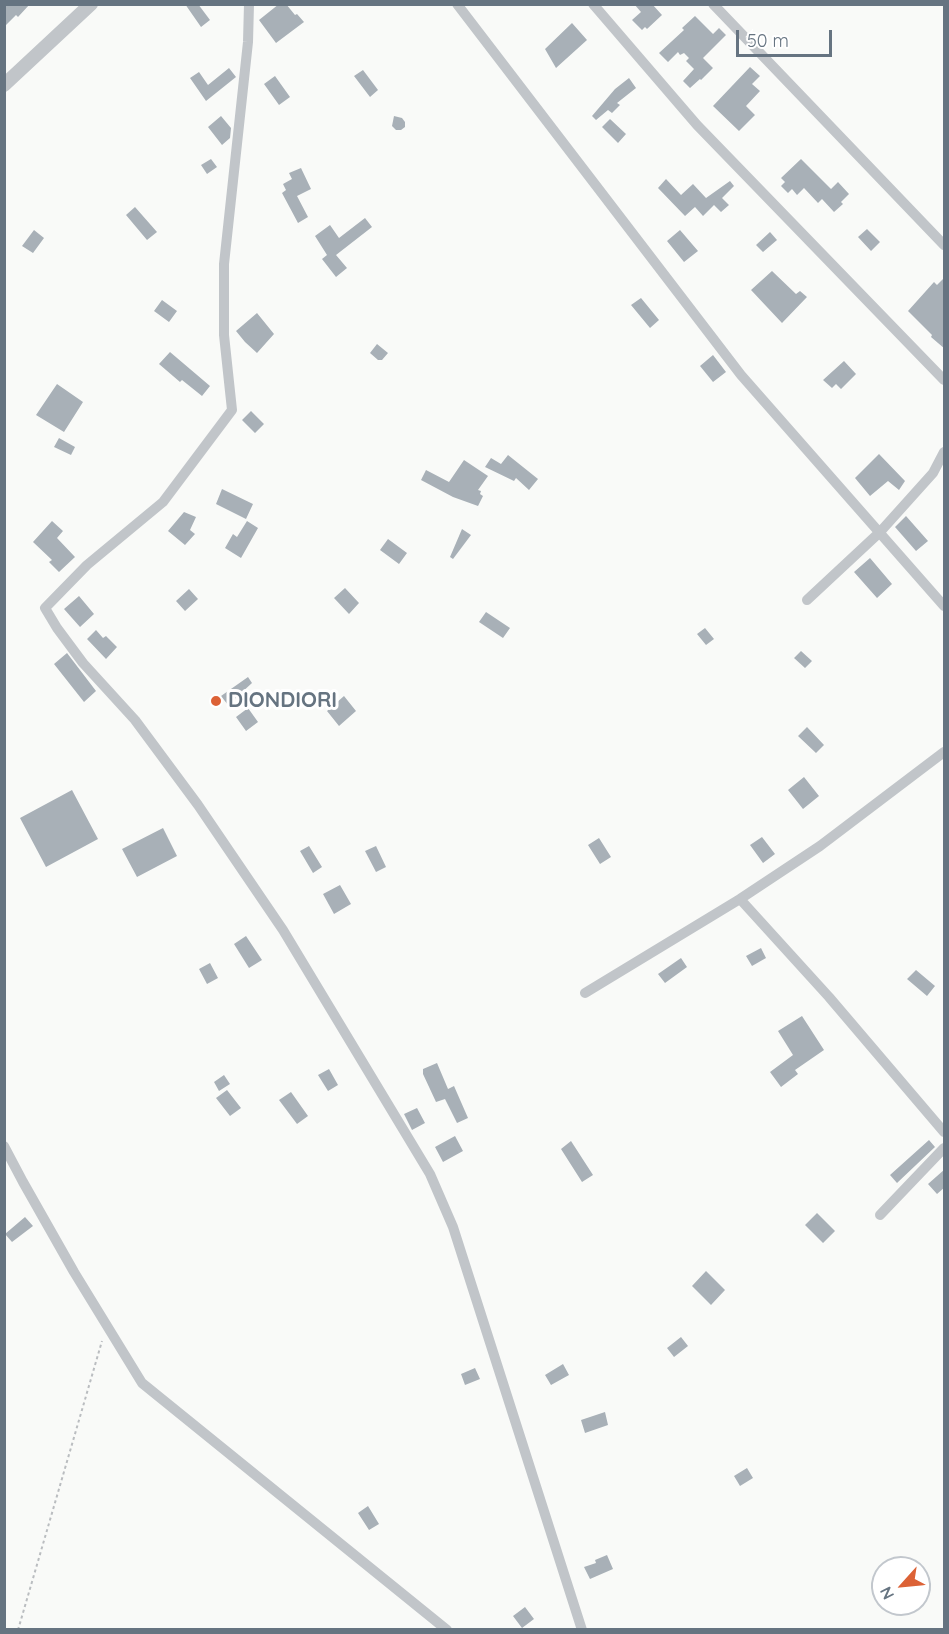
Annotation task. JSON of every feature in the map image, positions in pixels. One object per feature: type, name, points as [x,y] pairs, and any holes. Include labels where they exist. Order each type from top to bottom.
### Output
[{"type":"street","points":[[4,85],[91,4]]},
{"type":"street","points":[[249,4],[248,42],[224,264],[224,335],[232,410],[163,502],[87,565],[45,608],[83,663],[135,720],[277,920],[430,1174],[453,1227],[582,1629]]},
{"type":"street","points":[[457,4],[741,375],[945,606]]},
{"type":"street","points":[[593,4],[697,125],[945,380]]},
{"type":"street","points":[[713,4],[945,245]]},
{"type":"street","points":[[807,600],[880,532],[933,473],[945,452]]},
{"type":"street","points":[[585,993],[740,899],[820,846],[945,752]]},
{"type":"street","points":[[740,899],[830,997],[945,1132]]},
{"type":"street","points":[[4,1146],[74,1272],[142,1383],[447,1629]]},
{"type":"street","points":[[880,1215],[945,1148]]},
{"type":"path","points":[[18,1629],[102,1342]]},
{"type":"building","points":[[4,4],[30,4],[4,27]]},
{"type":"building","points":[[185,4],[198,4],[210,20],[201,27]]},
{"type":"building","points":[[279,4],[286,4],[304,22],[276,43],[259,20]]},
{"type":"building","points":[[634,4],[652,4],[662,15],[647,29],[645,27],[642,30],[632,20],[641,12]]},
{"type":"building","points":[[695,16],[713,34],[719,28],[726,35],[703,58],[713,68],[690,88],[683,81],[694,69],[686,61],[689,58],[684,53],[680,55],[678,52],[668,62],[659,53],[684,30],[682,28]]},
{"type":"building","points":[[572,23],[587,40],[556,68],[545,49]]},
{"type":"building","points":[[750,67],[760,76],[752,84],[760,91],[746,106],[755,115],[739,131],[713,106]]},
{"type":"building","points":[[229,68],[236,77],[206,101],[190,78],[199,72],[208,85]]},
{"type":"building","points":[[363,70],[378,90],[370,97],[354,76]]},
{"type":"building","points":[[275,76],[290,97],[279,105],[264,84]]},
{"type":"building","points":[[629,78],[636,88],[617,103],[620,105],[612,113],[608,110],[596,120],[592,116],[615,89]]},
{"type":"building","points":[[221,116],[231,128],[230,138],[222,145],[208,127]]},
{"type":"building","points":[[394,116],[402,118],[405,122],[405,127],[401,130],[396,130],[392,126]]},
{"type":"building","points":[[610,119],[626,134],[618,143],[602,127]]},
{"type":"building","points":[[211,159],[217,167],[207,174],[201,165]]},
{"type":"building","points":[[801,159],[831,189],[838,182],[849,194],[834,212],[822,199],[818,203],[804,188],[797,195],[792,189],[788,193],[781,186],[785,182],[781,178]]},
{"type":"building","points":[[301,168],[311,189],[297,196],[308,217],[298,223],[282,193],[286,190],[283,184],[292,179],[289,173]]},
{"type":"building","points":[[666,179],[681,195],[693,184],[706,198],[730,181],[734,186],[722,198],[729,205],[721,212],[714,205],[703,216],[695,207],[685,216],[658,188]]},
{"type":"building","points":[[135,207],[157,232],[147,240],[126,215]]},
{"type":"building","points":[[365,218],[372,227],[336,255],[347,268],[336,277],[322,259],[327,255],[315,236],[330,225],[339,238]]},
{"type":"building","points":[[867,229],[880,242],[871,251],[858,237]]},
{"type":"building","points":[[34,230],[44,238],[33,253],[22,246]]},
{"type":"building","points":[[680,230],[698,251],[684,262],[667,241]]},
{"type":"building","points":[[770,232],[777,240],[763,252],[756,245]]},
{"type":"building","points":[[772,271],[796,294],[800,291],[807,297],[782,323],[751,290]]},
{"type":"building","points":[[945,277],[945,349],[908,311],[934,282],[937,285]]},
{"type":"building","points":[[641,298],[659,320],[650,328],[631,305]]},
{"type":"building","points":[[162,300],[177,311],[169,322],[154,311]]},
{"type":"building","points":[[257,313],[274,334],[257,353],[236,331]]},
{"type":"building","points":[[377,344],[388,353],[382,360],[378,360],[370,353]]},
{"type":"building","points":[[170,352],[210,386],[202,396],[182,380],[180,382],[159,364]]},
{"type":"building","points":[[713,355],[726,372],[713,382],[700,366]]},
{"type":"building","points":[[844,361],[856,374],[841,389],[836,384],[832,388],[823,380]]},
{"type":"building","points":[[57,384],[83,402],[64,432],[36,415]]},
{"type":"building","points":[[251,411],[264,424],[255,433],[242,420]]},
{"type":"building","points":[[59,438],[75,447],[71,455],[54,447]]},
{"type":"building","points":[[879,454],[905,481],[899,490],[888,481],[870,496],[855,478]]},
{"type":"building","points":[[508,455],[538,479],[529,490],[516,478],[514,481],[485,467],[491,458],[501,464]]},
{"type":"building","points":[[464,460],[488,476],[478,490],[483,496],[478,506],[453,497],[421,480],[426,470],[449,482]]},
{"type":"building","points":[[222,489],[253,504],[246,519],[216,504]]},
{"type":"building","points":[[184,512],[196,517],[190,530],[195,534],[185,545],[168,531]]},
{"type":"building","points":[[906,516],[928,541],[916,551],[895,527]]},
{"type":"building","points":[[52,521],[63,531],[57,538],[75,557],[59,572],[49,562],[52,560],[33,542]]},
{"type":"building","points":[[247,521],[258,528],[241,558],[225,548],[233,534],[237,537]]},
{"type":"building","points":[[462,529],[471,535],[453,559],[450,557]]},
{"type":"building","points":[[388,539],[407,553],[399,564],[380,550]]},
{"type":"building","points":[[870,558],[892,584],[877,598],[854,572]]},
{"type":"building","points":[[345,588],[359,603],[349,614],[334,598]]},
{"type":"building","points":[[189,589],[198,599],[185,611],[176,601]]},
{"type":"building","points":[[79,596],[94,614],[80,627],[64,609]]},
{"type":"building","points":[[486,612],[510,628],[503,638],[479,622]]},
{"type":"building","points":[[705,628],[714,639],[706,645],[697,634]]},
{"type":"building","points":[[96,630],[103,638],[106,636],[117,647],[106,659],[87,639]]},
{"type":"building","points":[[801,651],[812,661],[805,668],[794,658]]},
{"type":"building","points":[[67,653],[96,691],[84,702],[54,664]]},
{"type":"building","points":[[248,677],[252,683],[228,705],[221,696]]},
{"type":"building","points":[[344,696],[356,711],[339,726],[327,711]]},
{"type":"building","points":[[248,708],[258,722],[246,731],[236,717]]},
{"type":"building","points":[[807,727],[824,745],[816,753],[798,736]]},
{"type":"building","points":[[804,777],[819,796],[803,809],[788,790]]},
{"type":"building","points":[[72,790],[98,839],[46,867],[20,818]]},
{"type":"building","points":[[163,828],[177,856],[137,877],[122,849]]},
{"type":"building","points":[[762,837],[775,854],[763,863],[750,845]]},
{"type":"building","points":[[599,838],[611,857],[600,864],[588,845]]},
{"type":"building","points":[[309,846],[322,867],[313,873],[300,851]]},
{"type":"building","points":[[376,846],[386,867],[376,872],[365,851]]},
{"type":"building","points":[[340,885],[351,904],[334,914],[323,894]]},
{"type":"building","points":[[246,936],[262,960],[249,968],[234,944]]},
{"type":"building","points":[[761,948],[766,958],[752,966],[746,956]]},
{"type":"building","points":[[681,958],[687,967],[665,983],[658,974]]},
{"type":"building","points":[[210,963],[218,978],[207,984],[199,969]]},
{"type":"building","points":[[916,970],[935,986],[927,996],[907,979]]},
{"type":"building","points":[[802,1016],[824,1050],[795,1070],[798,1074],[781,1087],[770,1072],[793,1055],[778,1031]]},
{"type":"building","points":[[437,1063],[448,1089],[454,1086],[468,1118],[457,1123],[445,1099],[436,1102],[423,1074],[423,1069]]},
{"type":"building","points":[[329,1069],[338,1085],[328,1091],[318,1075]]},
{"type":"building","points":[[224,1075],[230,1084],[219,1091],[214,1082]]},
{"type":"building","points":[[227,1090],[241,1108],[230,1116],[216,1098]]},
{"type":"building","points":[[291,1092],[308,1116],[297,1124],[279,1100]]},
{"type":"building","points":[[417,1108],[425,1123],[412,1130],[404,1114]]},
{"type":"building","points":[[455,1136],[463,1151],[443,1162],[435,1147]]},
{"type":"building","points":[[929,1140],[935,1147],[897,1183],[890,1175]]},
{"type":"building","points":[[571,1141],[593,1175],[582,1182],[561,1149]]},
{"type":"building","points":[[945,1169],[945,1187],[937,1194],[928,1184]]},
{"type":"building","points":[[817,1213],[835,1231],[823,1243],[805,1225]]},
{"type":"building","points":[[25,1217],[33,1226],[12,1242],[5,1234]]},
{"type":"building","points":[[706,1271],[725,1290],[711,1305],[692,1286]]},
{"type":"building","points":[[681,1337],[688,1346],[674,1357],[667,1348]]},
{"type":"building","points":[[563,1364],[569,1375],[551,1385],[545,1375]]},
{"type":"building","points":[[475,1368],[480,1379],[465,1385],[461,1374]]},
{"type":"building","points":[[605,1412],[608,1425],[585,1433],[581,1420]]},
{"type":"building","points":[[747,1468],[753,1478],[740,1486],[734,1476]]},
{"type":"building","points":[[368,1506],[379,1524],[369,1530],[358,1513]]},
{"type":"building","points":[[607,1555],[613,1569],[590,1579],[584,1567],[596,1563],[595,1560]]},
{"type":"building","points":[[525,1607],[534,1619],[522,1628],[513,1616]]},
{"type":"place","name":"DIONDIORI","points":[[216,701]]}]
